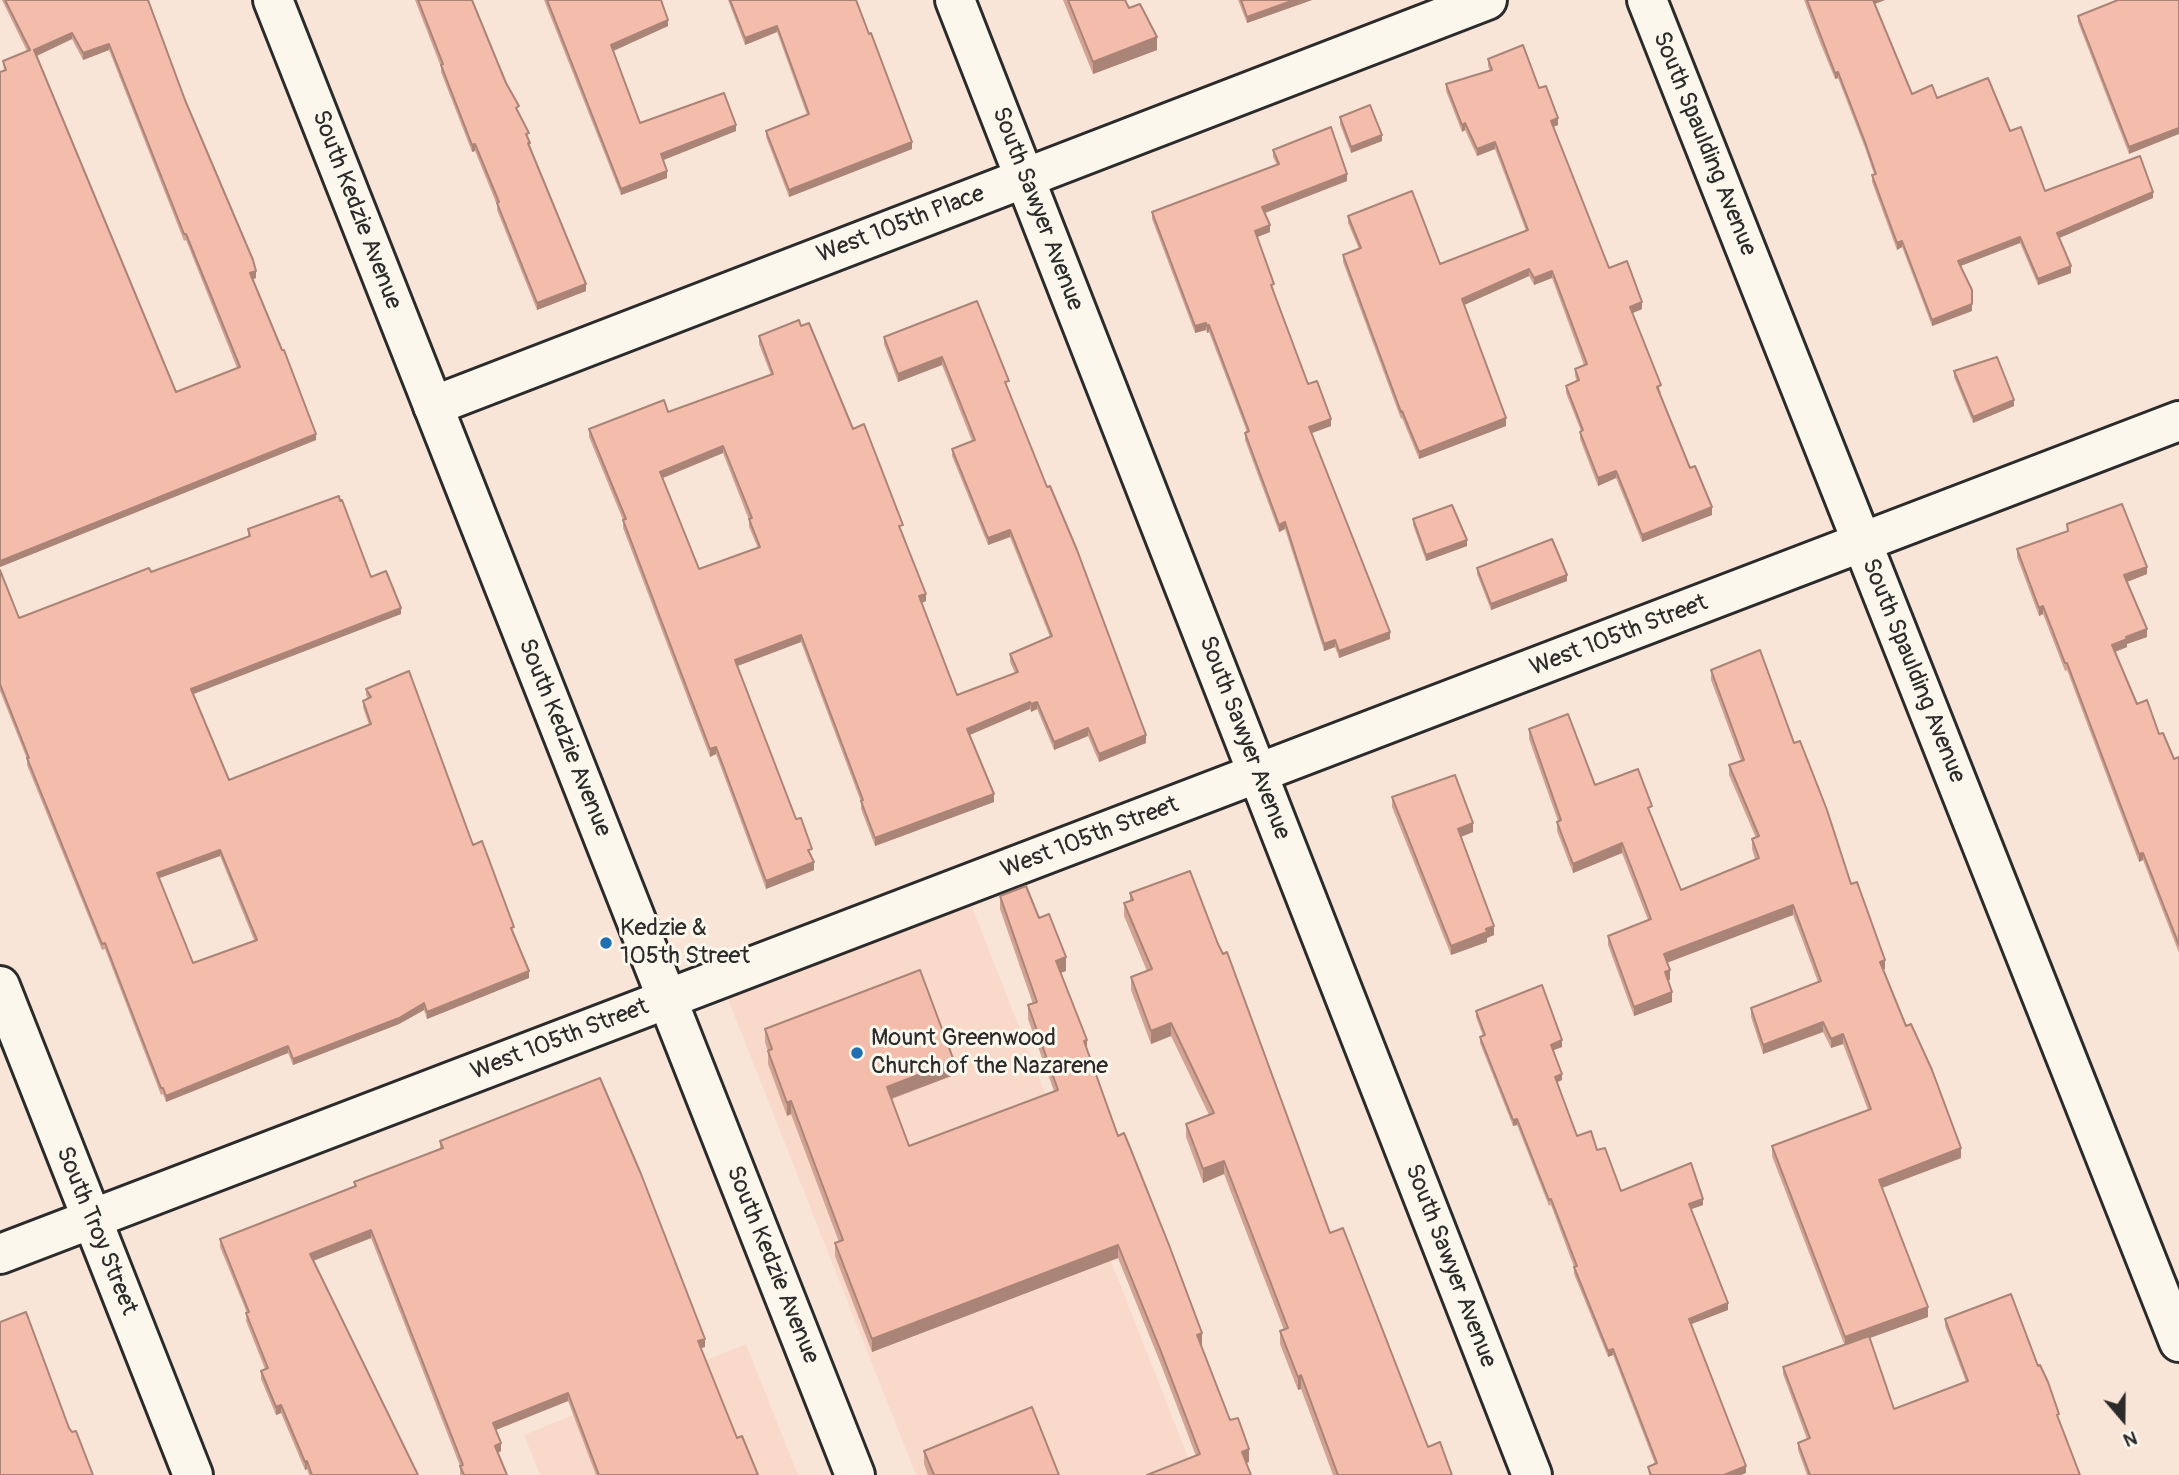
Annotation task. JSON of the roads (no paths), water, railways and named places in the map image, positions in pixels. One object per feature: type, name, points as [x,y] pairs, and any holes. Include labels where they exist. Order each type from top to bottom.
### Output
[{"type":"street","name":"South Kedzie Avenue","points":[[273,0],[855,1475]]},
{"type":"street","name":"South Sawyer Avenue","points":[[956,0],[1532,1475]]},
{"type":"street","name":"West 105th Place","points":[[433,406],[1487,0]]},
{"type":"street","name":"South Spaulding Avenue","points":[[1647,0],[2179,1342]]},
{"type":"street","name":"West 105th Street","points":[[0,1254],[2179,421]]},
{"type":"street","name":"South Troy Street","points":[[0,986],[192,1475]]},
{"type":"place","name":"Kedzie & 105th Street","points":[[606,943]]},
{"type":"place","name":"Mount Greenwood Church of the Nazarene","points":[[857,1053]]}]
